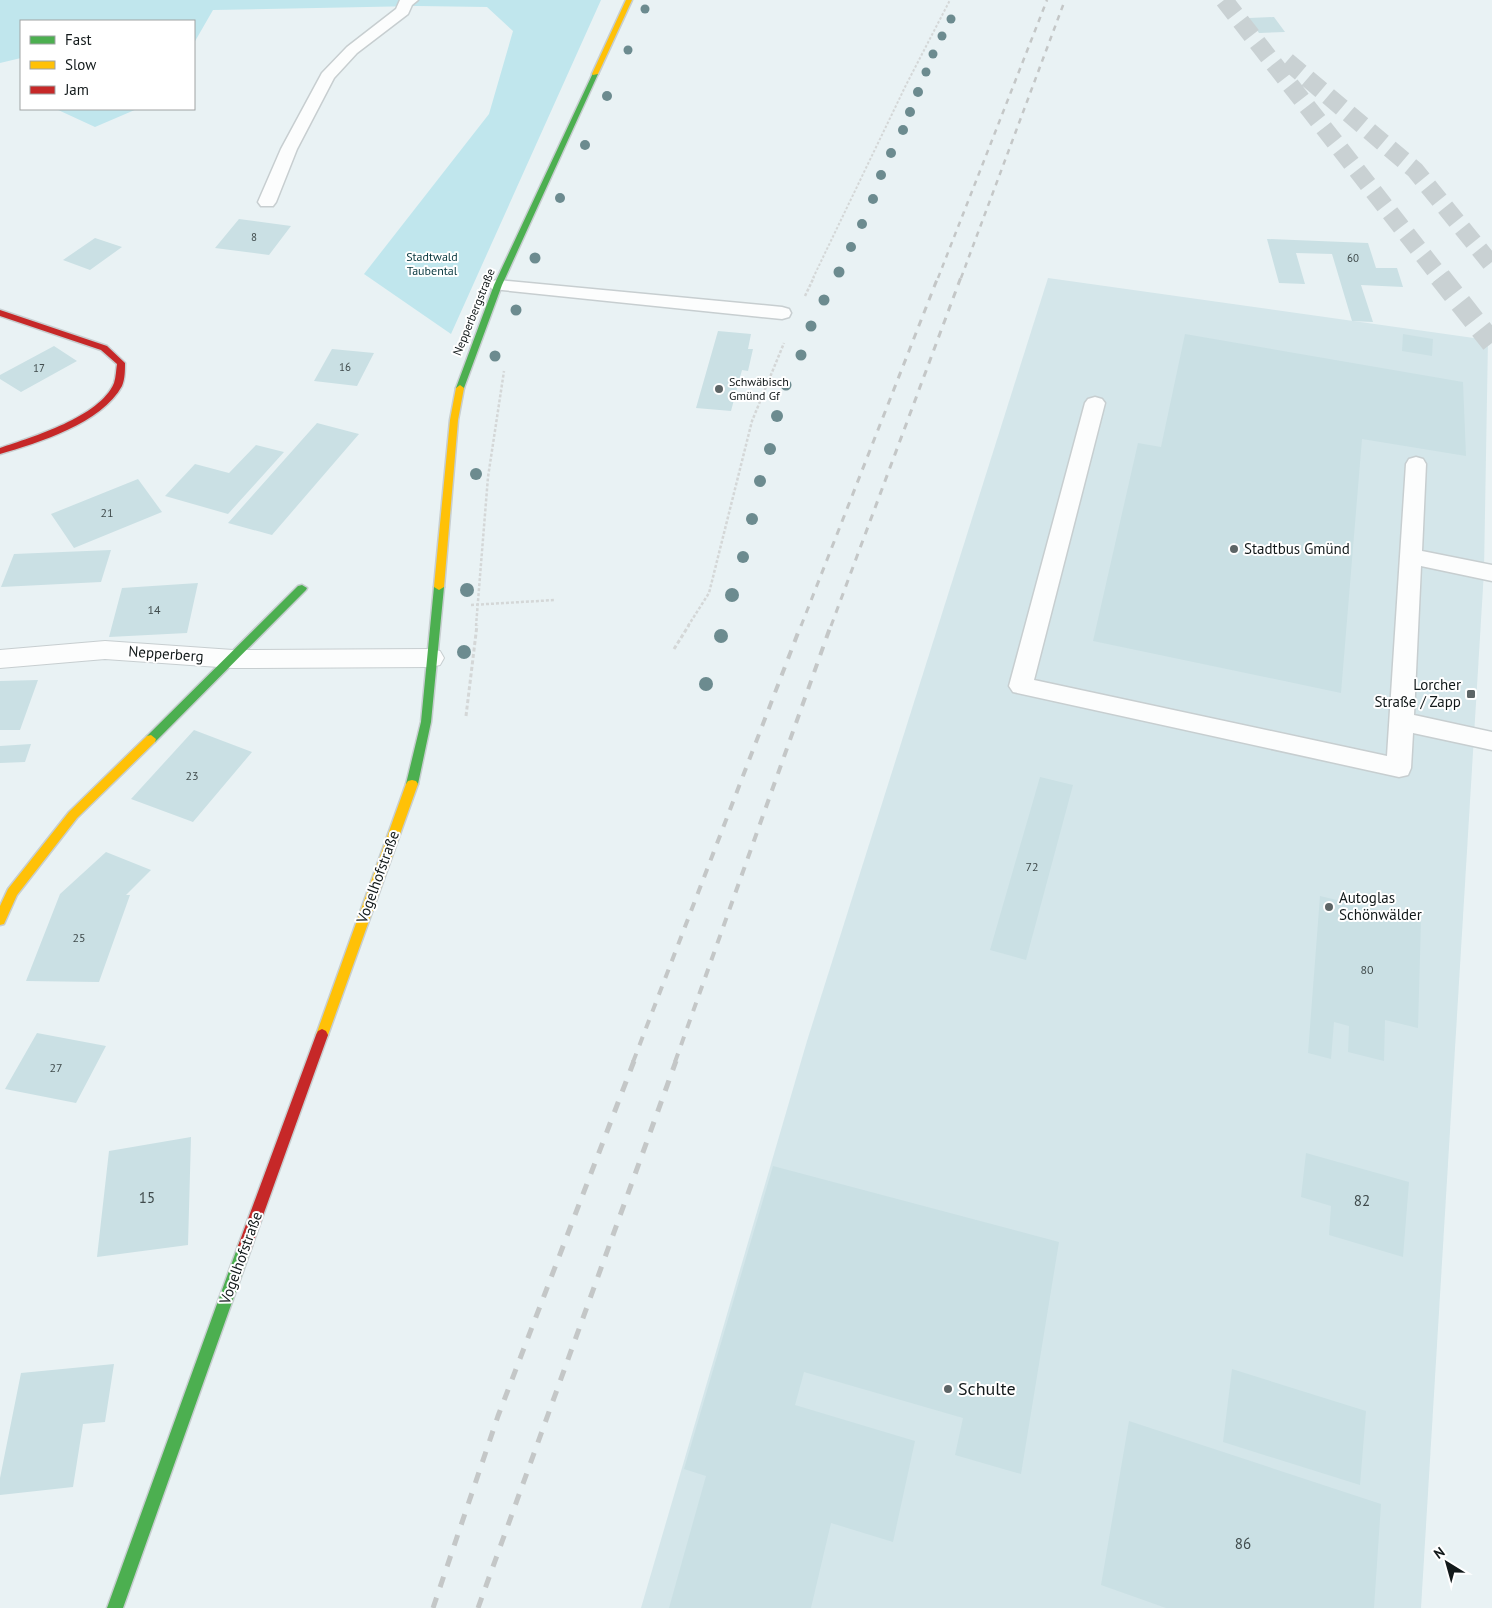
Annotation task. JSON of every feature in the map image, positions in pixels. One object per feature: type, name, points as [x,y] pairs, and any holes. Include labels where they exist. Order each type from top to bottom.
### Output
[{"type":"street","name":"Nepperbergstraße","points":[[430,658],[454,420],[462,380],[498,285],[629,0]]},
{"type":"street","points":[[0,313],[79,338],[104,348],[121,363],[118,385],[98,407],[69,425],[0,451]]},
{"type":"street","points":[[0,920],[12,892],[73,815],[233,659],[302,588]]},
{"type":"street","name":"Nepperberg","points":[[0,659],[105,650],[233,659]]},
{"type":"street","points":[[233,659],[430,658]]},
{"type":"street","name":"Vogelhofstraße","points":[[115,1608],[413,780],[426,722],[430,658]]},
{"type":"lane","points":[[267,202],[289,149],[327,76],[352,50],[403,11],[405,1]]},
{"type":"lane","points":[[498,285],[782,312]]},
{"type":"lane","points":[[1095,403],[1021,686],[1399,768],[1416,464]]},
{"type":"lane","points":[[1410,556],[1492,573]]},
{"type":"lane","points":[[1402,722],[1492,741]]},
{"type":"path","points":[[466,716],[479,604],[488,477],[506,362]]},
{"type":"path","points":[[436,607],[555,600]]},
{"type":"shaded area","points":[[1048,278],[1488,340],[1484,571],[1421,1608],[641,1608],[807,1041]]},
{"type":"green space","name":"Stadtwald Taubental","points":[[0,0],[601,0],[451,334],[364,274],[489,114],[513,31],[487,7],[417,6],[213,10],[195,41],[195,20],[20,20],[20,58],[0,63]]},
{"type":"green space","points":[[58,110],[135,110],[95,127]]},
{"type":"building","points":[[1274,17],[1285,32],[1259,33],[1249,18]]},
{"type":"building","points":[[239,219],[291,226],[269,255],[215,248]]},
{"type":"building","points":[[95,238],[122,247],[90,270],[63,260]]},
{"type":"building","points":[[1267,239],[1368,243],[1376,268],[1397,268],[1403,287],[1361,285],[1373,322],[1352,321],[1332,254],[1296,253],[1305,284],[1279,283]]},
{"type":"building","name":"Schwäbisch Gmünd Gf","points":[[718,331],[751,334],[748,349],[753,349],[748,371],[742,370],[731,411],[696,408]]},
{"type":"building","name":"Stadtbus Gmünd","points":[[1185,334],[1463,382],[1466,456],[1362,439],[1341,693],[1093,641],[1138,443],[1161,447]]},
{"type":"building","points":[[1403,334],[1433,339],[1432,356],[1402,351]]},
{"type":"building","points":[[54,346],[77,361],[21,392],[0,379],[0,375]]},
{"type":"building","points":[[332,349],[374,353],[357,386],[314,381]]},
{"type":"building","points":[[317,423],[359,434],[272,535],[228,523]]},
{"type":"building","points":[[256,445],[284,452],[228,514],[165,496],[195,464],[229,473]]},
{"type":"building","points":[[138,479],[162,512],[74,548],[51,514]]},
{"type":"building","points":[[111,550],[101,582],[1,587],[14,554]]},
{"type":"building","points":[[198,583],[187,633],[109,637],[122,588]]},
{"type":"building","points":[[38,680],[20,730],[0,730],[0,681]]},
{"type":"building","points":[[194,730],[252,752],[193,822],[131,799]]},
{"type":"building","points":[[31,744],[25,762],[0,763],[0,746]]},
{"type":"building","points":[[1040,777],[1073,785],[1026,960],[990,950]]},
{"type":"building","points":[[106,852],[151,870],[126,895],[130,895],[99,982],[26,981],[60,894]]},
{"type":"building","points":[[1320,896],[1421,920],[1418,1028],[1385,1020],[1384,1061],[1348,1052],[1349,1026],[1334,1022],[1331,1059],[1308,1053]]},
{"type":"building","points":[[37,1033],[106,1046],[76,1103],[5,1089]]},
{"type":"building","points":[[191,1137],[188,1245],[97,1257],[109,1151]]},
{"type":"building","points":[[1306,1153],[1409,1182],[1403,1257],[1329,1235],[1331,1206],[1301,1197]]},
{"type":"building","name":"Schulte","points":[[773,1166],[1059,1242],[1021,1474],[955,1455],[963,1418],[804,1372],[795,1405],[915,1441],[893,1542],[831,1523],[811,1608],[669,1608],[706,1476],[684,1469]]},
{"type":"building","points":[[114,1364],[105,1422],[83,1424],[73,1487],[0,1495],[0,1478],[21,1373]]},
{"type":"building","points":[[1232,1369],[1366,1411],[1360,1485],[1223,1442]]},
{"type":"building","points":[[1129,1421],[1381,1504],[1374,1608],[1166,1608],[1101,1585]]},
{"type":"tunnel","points":[[1224,0],[1441,278]]},
{"type":"tunnel","points":[[1287,61],[1415,170],[1492,265]]},
{"type":"tunnel","points":[[1440,277],[1492,343]]},
{"type":"railway","points":[[938,278],[1047,0]]},
{"type":"railway","points":[[961,278],[1065,0]]},
{"type":"railway","points":[[801,626],[938,277]]},
{"type":"railway","points":[[831,626],[961,277]]},
{"type":"railway","points":[[633,1062],[801,625]]},
{"type":"railway","points":[[675,1062],[831,625]]},
{"type":"railway","points":[[433,1608],[498,1416],[634,1061]]},
{"type":"railway","points":[[478,1608],[676,1061]]},
{"type":"traffic: fast","points":[[460,388],[498,285],[595,74]]},
{"type":"traffic: fast","points":[[412,784],[426,722],[439,587]]},
{"type":"traffic: fast","points":[[151,739],[302,588]]},
{"type":"traffic: fast","points":[[115,1608],[245,1246]]},
{"type":"traffic: slow","points":[[595,74],[629,0]]},
{"type":"traffic: slow","points":[[439,587],[454,420],[460,388]]},
{"type":"traffic: slow","points":[[0,920],[12,892],[73,815],[151,739]]},
{"type":"traffic: slow","points":[[322,1035],[412,784]]},
{"type":"traffic: jam","points":[[0,313],[104,348],[121,363],[117,386],[96,409],[65,427],[0,451]]},
{"type":"traffic: jam","points":[[245,1246],[322,1035]]},
{"type":"place","name":"Schwäbisch Gmünd Gf","points":[[719,389]]},
{"type":"place","name":"Stadtbus Gmünd","points":[[1234,549]]},
{"type":"place","name":"Lorcher Straße / Zapp","points":[[1471,694]]},
{"type":"place","name":"Autoglas Schönwälder","points":[[1329,907]]},
{"type":"place","name":"Schulte","points":[[948,1389]]}]
